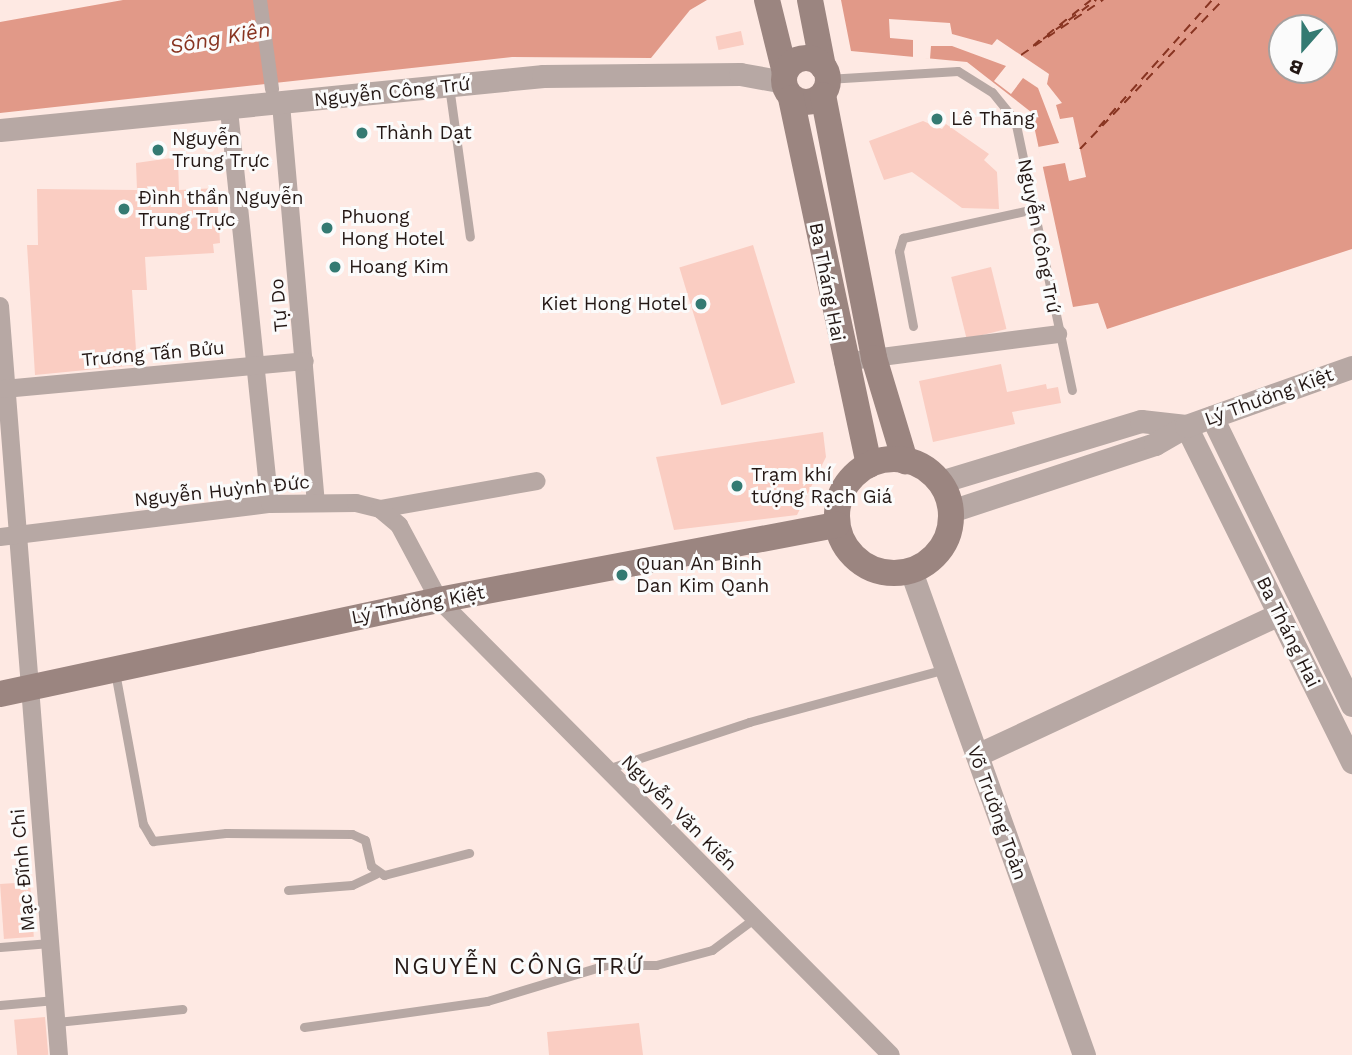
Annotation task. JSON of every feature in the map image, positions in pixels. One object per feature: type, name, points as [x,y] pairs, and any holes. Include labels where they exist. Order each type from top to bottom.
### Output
[{"type":"main road","name":"Ba Tháng Hai","points":[[767,0],[775,44],[787,84],[843,362],[869,465]]},
{"type":"main road","name":"Ba Tháng Hai","points":[[810,0],[874,358],[905,461]]},
{"type":"main road","points":[[799,59],[825,80],[810,102],[787,84],[799,59]]},
{"type":"main road","points":[[905,461],[940,482],[951,511],[942,548],[911,570],[892,573],[856,559],[837,525],[843,489],[869,465],[905,461]]},
{"type":"main road","name":"Lý Thường Kiệt","points":[[0,694],[114,667],[439,600],[837,525]]},
{"type":"street","points":[[260,0],[276,97]]},
{"type":"street","name":"Nguyễn Công Trứ","points":[[0,130],[229,110],[276,97],[449,86],[543,76],[740,74],[787,84]]},
{"type":"street","name":"Tự Do","points":[[276,97],[305,360],[316,502]]},
{"type":"street","name":"Tự Do","points":[[229,110],[270,504]]},
{"type":"street","name":"Mạc Đĩnh Chi","points":[[0,306],[7,536],[29,688],[59,1055]]},
{"type":"street","points":[[843,362],[1058,334]]},
{"type":"street","name":"Trương Tấn Bửu","points":[[4,389],[305,360]]},
{"type":"street","name":"Lý Thường Kiệt","points":[[1186,426],[1352,367]]},
{"type":"street","name":"Ba Tháng Hai","points":[[1212,417],[1352,705]]},
{"type":"street","points":[[940,482],[1141,421],[1186,426]]},
{"type":"street","points":[[951,511],[1155,444],[1186,426]]},
{"type":"street","name":"Ba Tháng Hai","points":[[1186,426],[1352,762]]},
{"type":"street","name":"Nguyễn Huỳnh Đức","points":[[7,536],[270,504],[316,502],[380,509],[537,481]]},
{"type":"street","points":[[380,509],[399,525],[439,600]]},
{"type":"street","name":"Võ Trường Toản","points":[[911,570],[1084,1055]]},
{"type":"street","name":"Nguyễn Văn Kiến","points":[[439,600],[891,1055]]},
{"type":"street","points":[[977,755],[1279,614]]},
{"type":"lane","name":"Nguyễn Công Trứ","points":[[825,80],[958,71],[992,92],[1015,120],[1038,208],[1058,334],[1072,390]]},
{"type":"lane","points":[[449,86],[470,237]]},
{"type":"lane","points":[[913,326],[899,251],[903,238],[1038,208]]},
{"type":"lane","points":[[114,667],[143,824],[153,841],[226,833],[352,834],[365,840],[376,874]]},
{"type":"lane","points":[[605,770],[749,722],[946,668]]},
{"type":"lane","points":[[288,890],[352,885],[376,874],[412,871],[469,853]]},
{"type":"lane","points":[[304,1027],[487,1002],[606,965],[656,965],[712,950],[755,918]]},
{"type":"lane","points":[[0,947],[51,943]]},
{"type":"lane","points":[[0,1005],[55,1000]]},
{"type":"lane","points":[[57,1022],[182,1009]]},
{"type":"water","name":"Sông Kiên","points":[[123,0],[707,0],[690,10],[651,58],[512,57],[0,113],[0,22]]},
{"type":"water","points":[[841,0],[1352,0],[1352,249],[1107,329],[1098,303],[1073,307],[1031,112],[967,62],[851,51]]},
{"type":"pier","points":[[889,19],[950,23],[952,34],[992,45],[997,39],[1049,74],[1047,84],[1062,103],[1056,105],[1060,119],[1073,117],[1086,177],[1069,181],[1065,163],[1042,167],[1038,147],[1059,143],[1038,88],[1023,78],[1011,94],[994,81],[1006,66],[952,46],[931,46],[930,59],[913,58],[913,40],[890,38]]},
{"type":"building","points":[[741,31],[744,45],[718,50],[716,36]]},
{"type":"building","points":[[923,121],[942,129],[946,124],[989,154],[984,160],[997,172],[999,209],[962,208],[912,172],[884,180],[869,141]]},
{"type":"building","name":"Đình thần Nguyễn Trung Trực","points":[[171,158],[178,162],[179,190],[217,188],[220,243],[213,244],[214,253],[145,257],[147,290],[132,290],[137,365],[35,375],[27,245],[38,245],[37,189],[137,190],[136,163]]},
{"type":"building","points":[[753,245],[795,383],[721,405],[679,268]]},
{"type":"building","points":[[991,267],[1006,329],[967,339],[951,277]]},
{"type":"building","points":[[1001,364],[1007,392],[1046,384],[1047,389],[1058,387],[1061,403],[1012,412],[1015,424],[933,442],[919,381]]},
{"type":"building","name":"Trạm khí tượng Rạch Giá","points":[[823,432],[826,457],[797,515],[674,530],[656,457]]},
{"type":"building","points":[[30,882],[34,937],[4,939],[0,884]]},
{"type":"building","points":[[45,1017],[48,1055],[17,1055],[14,1020]]},
{"type":"building","points":[[639,1023],[643,1055],[549,1055],[547,1032]]},
{"type":"ferry route","points":[[1047,35],[1091,0]]},
{"type":"ferry route","points":[[1043,39],[1096,0]]},
{"type":"ferry route","points":[[1021,55],[1103,0]]},
{"type":"ferry route","points":[[1099,127],[1212,0]]},
{"type":"ferry route","points":[[1080,149],[1223,0]]},
{"type":"ferry route","points":[[1033,46],[1042,38]]},
{"type":"place","name":"Lê Thāng","points":[[937,119]]},
{"type":"place","name":"Thành Dạt","points":[[362,133]]},
{"type":"place","name":"Nguyễn Trung Trực","points":[[158,150]]},
{"type":"place","name":"Đình thần Nguyễn Trung Trực","points":[[124,209]]},
{"type":"place","name":"Phuong Hong Hotel","points":[[327,228]]},
{"type":"place","name":"Hoang Kim","points":[[335,267]]},
{"type":"place","name":"Kiet Hong Hotel","points":[[701,304]]},
{"type":"place","name":"Trạm khí tượng Rạch Giá","points":[[737,486]]},
{"type":"place","name":"Quan An Binh Dan Kim Qanh","points":[[622,575]]},
{"type":"district","name":"NGUYỄN CÔNG TRỨ","points":[[519,967]]}]
